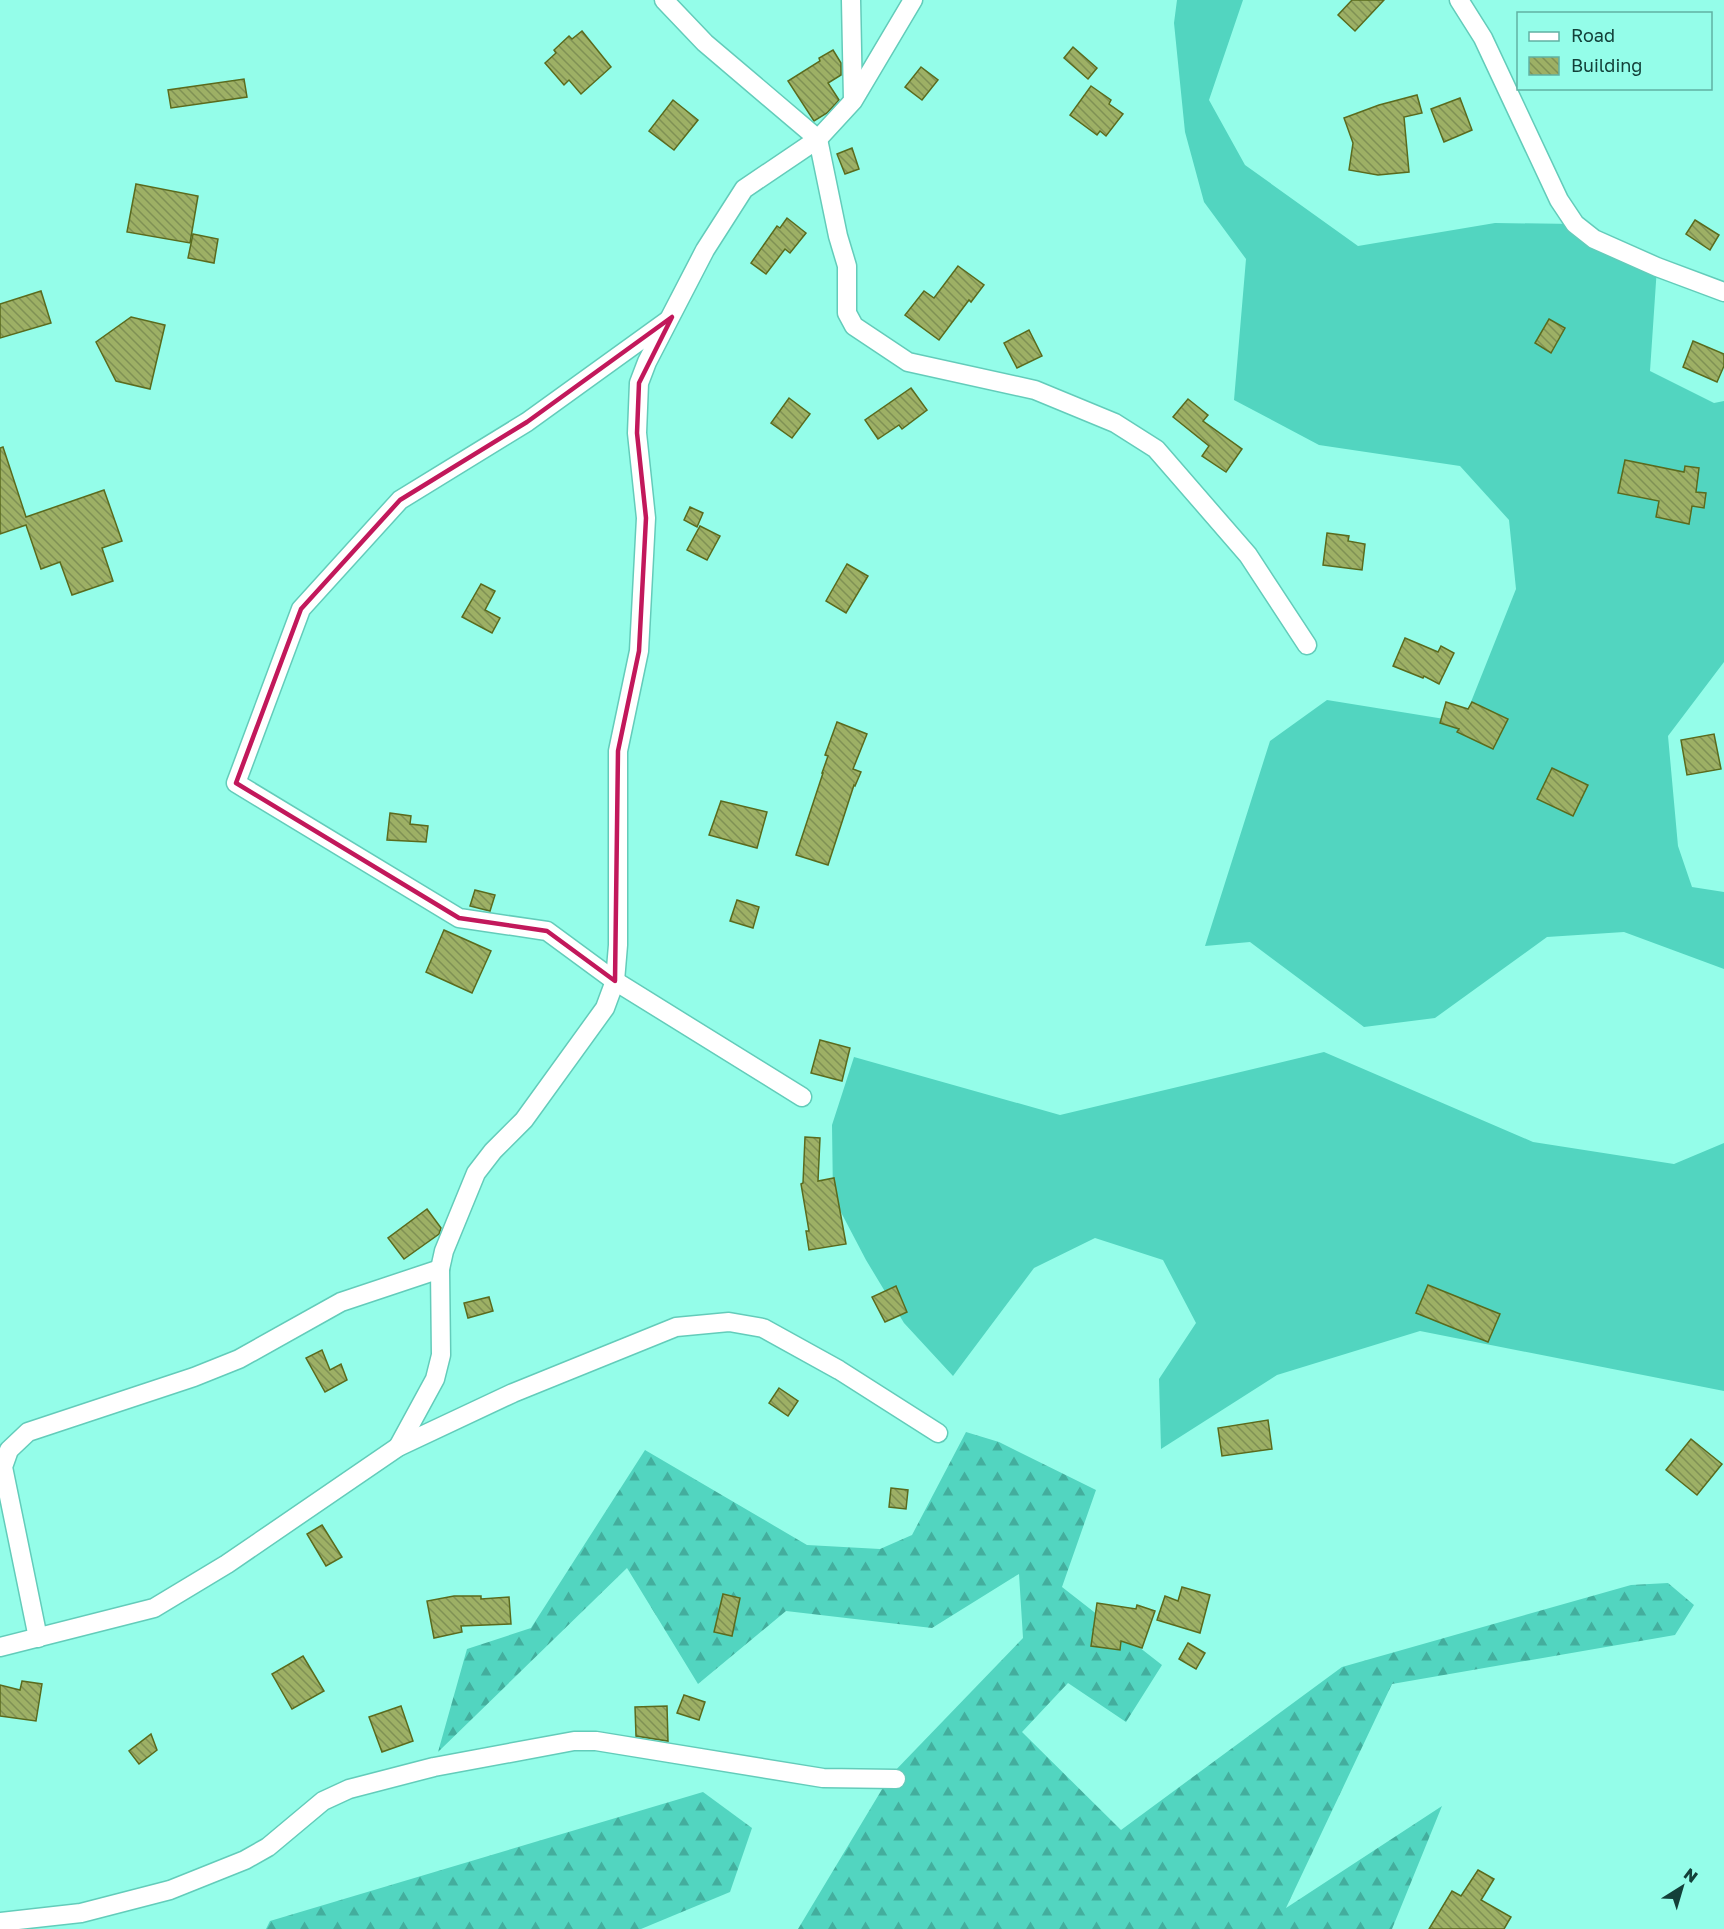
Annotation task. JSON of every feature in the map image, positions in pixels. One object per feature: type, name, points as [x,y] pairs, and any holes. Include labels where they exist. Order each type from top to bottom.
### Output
[{"type":"street","points":[[664,0],[705,43],[818,139],[838,237],[847,266],[847,313],[854,327],[908,362],[1035,390],[1115,423],[1156,449],[1248,555],[1307,645]]},
{"type":"street","points":[[851,0],[853,101]]},
{"type":"street","points":[[398,1447],[435,1379],[441,1355],[440,1269],[444,1251],[476,1173],[493,1151],[524,1120],[605,1008],[615,981],[618,945],[618,751],[639,651],[645,529],[637,433],[639,383],[647,362],[705,250],[744,189],[818,139],[853,101],[913,0]]},
{"type":"street","points":[[1459,0],[1483,38],[1558,200],[1575,224],[1594,239],[1656,267],[1724,292]]},
{"type":"street","points":[[672,317],[527,422],[400,500],[301,609],[236,783],[459,918],[547,931],[615,981],[802,1097]]},
{"type":"street","points":[[38,1638],[3,1467],[9,1450],[28,1432],[194,1377],[239,1359],[340,1302],[440,1269]]},
{"type":"street","points":[[0,1647],[154,1608],[227,1564],[398,1447],[513,1393],[676,1327],[729,1322],[763,1328],[839,1370],[938,1433]]},
{"type":"street","points":[[0,1922],[81,1913],[170,1890],[245,1860],[268,1847],[323,1801],[349,1789],[434,1767],[574,1741],[596,1741],[823,1778],[896,1779]]},
{"type":"highlighted area","points":[[672,317],[639,383],[637,433],[646,518],[639,651],[618,751],[615,981],[547,931],[459,918],[236,783],[301,609],[400,500],[527,422]]},
{"type":"green space","points":[[1177,0],[1243,0],[1209,100],[1245,165],[1358,246],[1495,223],[1575,224],[1657,267],[1650,371],[1714,403],[1724,401],[1724,662],[1668,736],[1678,846],[1692,887],[1724,892],[1724,969],[1624,932],[1547,937],[1435,1018],[1364,1027],[1250,942],[1205,946],[1270,741],[1327,700],[1463,722],[1516,589],[1509,520],[1460,466],[1319,445],[1234,400],[1246,259],[1204,202],[1185,132],[1174,23]]},
{"type":"green space","points":[[1324,1052],[1533,1142],[1674,1164],[1724,1143],[1724,1391],[1420,1331],[1277,1375],[1161,1449],[1159,1379],[1196,1323],[1163,1260],[1095,1238],[1034,1268],[953,1376],[904,1323],[866,1260],[833,1197],[832,1125],[854,1057],[1060,1115]]},
{"type":"green space","points":[[966,1432],[999,1442],[1096,1490],[1062,1587],[1162,1665],[1126,1722],[1068,1683],[1022,1732],[1121,1830],[1342,1667],[1631,1585],[1668,1583],[1694,1605],[1675,1635],[1392,1684],[1286,1908],[1442,1806],[1392,1929],[798,1929],[890,1776],[1023,1638],[1019,1574],[932,1628],[786,1611],[698,1684],[627,1568],[438,1752],[467,1649],[531,1628],[645,1450],[807,1545],[880,1549],[912,1535]]},
{"type":"green space","points":[[703,1792],[752,1828],[730,1892],[641,1929],[266,1929],[270,1921]]},
{"type":"building","points":[[1352,0],[1384,0],[1355,31],[1338,15]]},
{"type":"building","points":[[582,31],[611,67],[581,94],[569,80],[564,85],[545,63],[556,53],[554,50],[569,36],[572,39]]},
{"type":"building","points":[[1073,47],[1097,68],[1088,79],[1064,58]]},
{"type":"building","points":[[833,50],[841,63],[841,75],[828,83],[839,100],[827,113],[814,121],[788,81]]},
{"type":"building","points":[[921,67],[938,80],[922,100],[905,87]]},
{"type":"building","points":[[244,79],[247,97],[171,108],[168,90]]},
{"type":"building","points":[[1091,86],[1111,100],[1109,104],[1123,114],[1106,136],[1100,131],[1097,135],[1070,115]]},
{"type":"building","points":[[1417,95],[1422,113],[1404,117],[1409,172],[1378,175],[1349,170],[1353,143],[1344,118],[1379,105]]},
{"type":"building","points":[[1460,98],[1472,130],[1444,142],[1431,109]]},
{"type":"building","points":[[673,100],[698,120],[674,150],[649,131]]},
{"type":"building","points":[[852,148],[859,169],[845,174],[837,154]]},
{"type":"building","points":[[136,184],[198,196],[190,243],[127,232]]},
{"type":"building","points":[[787,218],[806,233],[790,253],[785,249],[766,274],[751,263],[777,226],[780,228]]},
{"type":"building","points":[[1695,220],[1719,235],[1710,250],[1686,234]]},
{"type":"building","points":[[193,234],[218,239],[214,263],[188,258]]},
{"type":"building","points":[[958,266],[984,285],[971,302],[969,300],[939,340],[905,315],[924,291],[934,298]]},
{"type":"building","points":[[41,291],[51,323],[0,338],[0,304]]},
{"type":"building","points":[[131,317],[165,325],[150,389],[116,381],[96,342]]},
{"type":"building","points":[[1549,319],[1565,328],[1551,353],[1535,343]]},
{"type":"building","points":[[1029,330],[1042,356],[1017,368],[1004,343]]},
{"type":"building","points":[[1693,341],[1724,354],[1724,366],[1717,382],[1683,367]]},
{"type":"building","points":[[911,388],[927,410],[902,429],[899,425],[878,439],[865,420]]},
{"type":"building","points":[[789,398],[810,414],[792,438],[771,423]]},
{"type":"building","points":[[1188,399],[1208,415],[1203,421],[1242,449],[1226,472],[1202,456],[1209,446],[1173,417]]},
{"type":"building","points":[[3,447],[26,517],[104,490],[122,541],[102,548],[113,581],[72,595],[60,562],[41,569],[26,525],[0,534],[0,448]]},
{"type":"building","points":[[1625,460],[1684,472],[1685,466],[1699,468],[1696,492],[1706,493],[1704,508],[1692,506],[1689,524],[1656,517],[1659,501],[1618,493]]},
{"type":"building","points":[[690,507],[703,513],[697,527],[684,520]]},
{"type":"building","points":[[700,526],[720,536],[707,560],[687,550]]},
{"type":"building","points":[[1327,533],[1349,536],[1348,541],[1365,544],[1362,570],[1323,565]]},
{"type":"building","points":[[847,564],[868,576],[846,613],[826,601]]},
{"type":"building","points":[[481,584],[495,591],[485,610],[500,618],[492,633],[462,617]]},
{"type":"building","points":[[1405,638],[1438,652],[1441,646],[1454,653],[1439,684],[1424,676],[1423,678],[1393,666]]},
{"type":"building","points":[[1446,702],[1468,709],[1472,702],[1508,719],[1493,749],[1457,732],[1459,729],[1440,723]]},
{"type":"building","points":[[837,722],[867,734],[853,769],[861,772],[854,785],[828,865],[796,855]]},
{"type":"building","points":[[1714,734],[1721,769],[1687,775],[1681,740]]},
{"type":"building","points":[[1552,768],[1588,785],[1573,816],[1537,799]]},
{"type":"building","points":[[721,801],[767,812],[757,848],[709,835]]},
{"type":"building","points":[[390,813],[411,816],[410,824],[428,826],[426,842],[387,840]]},
{"type":"building","points":[[475,890],[495,895],[490,911],[470,906]]},
{"type":"building","points":[[737,900],[759,907],[753,928],[730,921]]},
{"type":"building","points":[[444,930],[491,951],[472,993],[426,972]]},
{"type":"building","points":[[820,1040],[850,1048],[842,1081],[811,1073]]},
{"type":"building","points":[[805,1137],[820,1138],[818,1181],[834,1178],[846,1244],[809,1250],[806,1231],[809,1231],[801,1184],[803,1183]]},
{"type":"building","points":[[427,1209],[441,1228],[439,1234],[404,1259],[388,1238]]},
{"type":"building","points":[[1428,1285],[1500,1314],[1488,1342],[1416,1313]]},
{"type":"building","points":[[896,1286],[907,1312],[885,1322],[872,1297]]},
{"type":"building","points":[[489,1297],[493,1311],[468,1318],[464,1303]]},
{"type":"building","points":[[322,1350],[330,1370],[341,1364],[347,1380],[325,1392],[306,1358]]},
{"type":"building","points":[[779,1388],[798,1401],[788,1416],[769,1403]]},
{"type":"building","points":[[1268,1420],[1272,1449],[1222,1456],[1218,1428]]},
{"type":"building","points":[[1691,1439],[1722,1464],[1697,1495],[1666,1470]]},
{"type":"building","points":[[891,1488],[908,1490],[906,1509],[889,1507]]},
{"type":"building","points":[[322,1525],[342,1557],[326,1566],[307,1534]]},
{"type":"building","points":[[1182,1587],[1210,1595],[1200,1633],[1157,1620],[1165,1596],[1178,1601]]},
{"type":"building","points":[[723,1594],[740,1598],[732,1636],[714,1632]]},
{"type":"building","points":[[454,1596],[481,1596],[481,1599],[509,1597],[511,1624],[461,1626],[462,1632],[434,1638],[427,1601]]},
{"type":"building","points":[[1097,1603],[1136,1609],[1137,1605],[1155,1611],[1142,1648],[1121,1641],[1120,1650],[1091,1646]]},
{"type":"building","points":[[1188,1643],[1205,1653],[1196,1669],[1179,1659]]},
{"type":"building","points":[[303,1656],[324,1691],[292,1709],[272,1674]]},
{"type":"building","points":[[22,1681],[42,1684],[36,1721],[0,1716],[0,1685],[20,1690]]},
{"type":"building","points":[[684,1695],[705,1702],[699,1720],[677,1713]]},
{"type":"building","points":[[401,1706],[413,1741],[382,1752],[369,1717]]},
{"type":"building","points":[[667,1706],[668,1741],[636,1736],[635,1707]]},
{"type":"building","points":[[151,1734],[157,1750],[139,1764],[129,1751]]},
{"type":"building","points":[[1478,1870],[1494,1879],[1481,1900],[1511,1917],[1504,1929],[1429,1929],[1452,1891],[1461,1896]]}]
